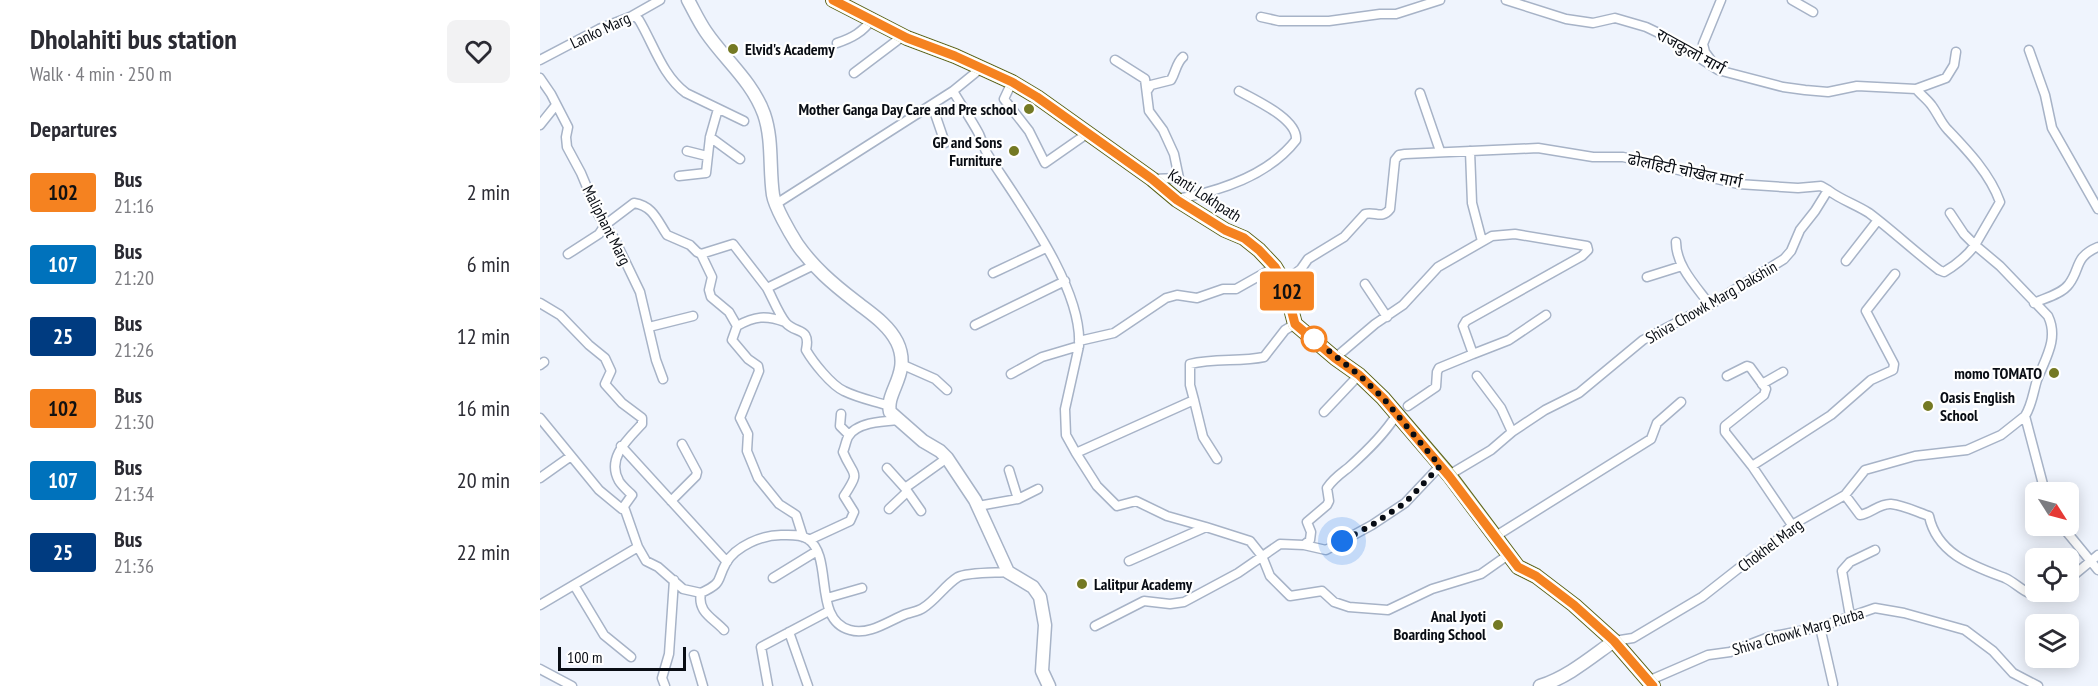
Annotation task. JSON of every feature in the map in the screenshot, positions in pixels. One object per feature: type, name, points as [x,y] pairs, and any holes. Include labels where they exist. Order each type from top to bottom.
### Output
[{"type":"main road","points":[[688,0],[706,32],[748,83],[763,112],[768,129],[773,197],[788,230],[814,265],[870,311],[886,327],[898,345],[901,374],[889,406],[890,412],[947,459],[978,506],[1013,575],[1033,587],[1040,597],[1045,625],[1042,671],[1049,686]]},
{"type":"main road","name":"Kanti Lokhpath","points":[[833,0],[903,36],[1012,82],[1088,133],[1177,200],[1225,230],[1244,238],[1275,267],[1284,282],[1295,324]]},
{"type":"main road","points":[[1295,324],[1402,410],[1444,471],[1518,567],[1536,576],[1574,605],[1614,641],[1651,683]]},
{"type":"main road","points":[[1540,686],[1556,681],[1614,641]]},
{"type":"street","name":"Lanko Marg","points":[[540,60],[660,0]]},
{"type":"street","points":[[1261,17],[1279,21],[1329,21],[1396,14],[1440,0]]},
{"type":"street","name":"राजकुलो मार्ग","points":[[1506,0],[1566,19],[1593,23],[1615,18],[1646,27],[1667,37],[1718,70],[1783,87],[1828,92],[1857,86],[1916,89]]},
{"type":"street","points":[[1718,70],[1703,44],[1721,0]]},
{"type":"street","points":[[1792,0],[1813,12]]},
{"type":"street","points":[[630,17],[636,17],[639,20],[672,81],[686,93],[744,121]]},
{"type":"street","points":[[837,43],[853,37],[872,19]]},
{"type":"street","points":[[854,74],[903,36]]},
{"type":"street","points":[[2029,50],[2045,95],[2052,128],[2098,208]]},
{"type":"street","points":[[1828,190],[1840,199],[1857,205],[1878,220],[1939,270],[1944,272],[1969,254],[2000,202],[1964,145],[1948,130],[1932,105],[1916,89],[1946,78],[1954,64],[1956,52]]},
{"type":"street","points":[[1147,91],[1151,85],[1171,80],[1179,60],[1183,57]]},
{"type":"street","points":[[1115,60],[1145,79],[1149,111],[1163,130],[1171,148],[1179,178],[1152,179]]},
{"type":"street","points":[[776,204],[932,105],[980,69]]},
{"type":"street","name":"Maliphant Marg","points":[[540,78],[552,94],[568,127],[567,147],[640,292],[663,379]]},
{"type":"street","points":[[1012,82],[1004,99],[1029,131],[1045,163],[1088,133]]},
{"type":"street","points":[[953,91],[978,134],[986,153],[1065,281],[1076,316],[1079,343],[1065,409],[1066,435],[1097,486],[1117,506],[1136,501],[1167,516],[1250,541],[1262,556],[1270,576],[1290,596],[1322,591],[1334,602],[1349,607],[1380,611],[1388,610],[1432,589],[1481,574],[1508,555]]},
{"type":"street","points":[[1177,200],[1207,194],[1234,184],[1278,159],[1296,140],[1297,135],[1294,129],[1278,113],[1239,91]]},
{"type":"street","points":[[1420,93],[1440,152]]},
{"type":"street","points":[[540,124],[556,105]]},
{"type":"street","points":[[932,105],[945,143]]},
{"type":"street","points":[[679,176],[706,173],[710,137],[718,109]]},
{"type":"street","points":[[710,137],[740,159]]},
{"type":"street","name":"ढोलहिटी चोखेल मार्ग","points":[[1284,282],[1308,259],[1344,237],[1365,214],[1379,216],[1386,214],[1390,209],[1395,160],[1399,155],[1538,148],[1593,157],[1623,157],[1738,184],[1798,188],[1821,186],[1828,190]]},
{"type":"street","points":[[687,151],[707,156]]},
{"type":"street","points":[[1470,152],[1472,203],[1482,241]]},
{"type":"street","name":"Shiva Chowk Marg Dakshin","points":[[1095,626],[1144,601],[1170,604],[1184,602],[1238,573],[1280,544],[1304,544],[1326,550],[1372,525],[1405,503],[1444,471],[1491,450],[1512,432],[1545,410],[1578,393],[1643,340],[1710,305],[1775,266],[1788,255],[1800,230],[1828,190]]},
{"type":"street","points":[[568,254],[599,234],[605,225],[634,203],[642,204],[659,218],[667,235],[690,245],[701,254],[712,277],[709,290],[711,297],[729,312],[737,326]]},
{"type":"street","points":[[1950,213],[1964,234],[2000,266],[2048,316],[2052,325],[2053,338],[2037,382],[2031,407],[2025,416],[2042,482]]},
{"type":"street","points":[[1846,261],[1878,220]]},
{"type":"street","points":[[1335,358],[1375,324],[1403,305],[1438,267],[1492,236],[1515,234],[1580,243],[1587,246],[1588,250],[1582,256],[1467,321],[1462,326],[1473,354]]},
{"type":"street","points":[[1676,242],[1676,254],[1682,266],[1710,305]]},
{"type":"street","points":[[701,254],[733,244],[767,288],[785,322]]},
{"type":"street","points":[[2034,303],[2063,291],[2069,285],[2080,260],[2098,246]]},
{"type":"street","points":[[993,273],[1046,248]]},
{"type":"street","points":[[767,288],[814,265]]},
{"type":"street","points":[[1647,277],[1682,266]]},
{"type":"street","points":[[1011,375],[1042,357],[1114,333],[1166,298],[1177,295],[1197,298],[1223,289],[1236,289],[1275,267]]},
{"type":"street","points":[[1752,466],[1831,415],[1871,380],[1893,369],[1894,364],[1866,311],[1895,274]]},
{"type":"street","points":[[975,325],[1065,281]]},
{"type":"street","points":[[1365,284],[1386,317]]},
{"type":"street","points":[[540,303],[560,315],[605,358],[611,371],[605,384],[622,403],[642,418],[642,424],[621,446],[616,460],[616,474],[632,495],[624,507]]},
{"type":"street","points":[[1304,544],[1310,540],[1311,532],[1307,522],[1327,505],[1329,501],[1327,488],[1335,477],[1383,435],[1402,410],[1436,387],[1439,368],[1509,340],[1546,315]]},
{"type":"street","points":[[649,327],[693,316]]},
{"type":"street","points":[[889,406],[842,390],[814,365],[806,350],[808,343],[806,335],[800,329],[791,327],[771,316],[758,317],[737,326],[732,340],[748,359],[758,366],[759,371],[740,418],[748,434],[747,451],[759,478],[779,504],[796,515],[806,539],[817,551],[829,611],[838,624],[849,630],[864,630],[922,609],[959,577],[1013,575]]},
{"type":"street","points":[[1217,459],[1203,437],[1190,385],[1190,364],[1264,357],[1285,330],[1295,324]]},
{"type":"street","points":[[901,364],[935,379],[947,390]]},
{"type":"street","points":[[1727,376],[1747,366],[1753,369],[1766,389],[1764,395],[1725,428],[1725,432],[1752,466],[1792,525]]},
{"type":"street","points":[[1762,384],[1783,372]]},
{"type":"street","points":[[1324,411],[1359,375]]},
{"type":"street","points":[[1477,376],[1500,408],[1512,432]]},
{"type":"street","points":[[1076,453],[1194,400]]},
{"type":"street","points":[[1496,536],[1651,439],[1657,423],[1681,402]]},
{"type":"street","points":[[841,414],[840,426],[849,435]]},
{"type":"street","name":"Chokhel Marg","points":[[1614,641],[1633,638],[1702,597],[1753,557],[1770,547],[1792,525],[1845,495],[1865,470],[1915,456],[1967,450],[2001,435],[2025,416]]},
{"type":"street","points":[[540,418],[606,498],[622,509],[624,507]]},
{"type":"street","points":[[624,507],[638,547],[646,561],[683,589],[701,593],[720,581],[726,562],[746,543],[776,535],[797,535],[806,539],[850,521],[854,512],[844,496],[855,480],[855,474],[843,452],[849,435],[858,428],[879,420],[900,420]]},
{"type":"street","points":[[671,501],[696,476],[697,472],[682,444]]},
{"type":"street","points":[[621,446],[726,562]]},
{"type":"street","points":[[540,478],[571,456]]},
{"type":"street","points":[[889,509],[906,490],[947,459]]},
{"type":"street","points":[[887,468],[921,511]]},
{"type":"street","points":[[1009,470],[1018,499]]},
{"type":"street","points":[[978,506],[1018,499],[1038,489]]},
{"type":"street","points":[[1845,495],[1860,515],[1890,504],[1929,516],[1931,526],[1938,538],[1962,561],[2006,579],[2025,591]]},
{"type":"street","points":[[1129,561],[1206,527]]},
{"type":"street","points":[[2070,536],[2098,570]]},
{"type":"street","points":[[540,605],[638,547]]},
{"type":"street","points":[[1850,616],[1842,571],[1850,562],[1875,550]]},
{"type":"street","points":[[773,578],[817,551]]},
{"type":"street","points":[[2079,570],[2098,555]]},
{"type":"street","points":[[665,686],[663,678],[669,654],[674,580]]},
{"type":"street","points":[[574,585],[604,635],[631,657]]},
{"type":"street","points":[[826,598],[862,588]]},
{"type":"street","points":[[701,593],[699,601],[703,612],[724,630]]},
{"type":"street","name":"Shiva Chowk Marg Purba","points":[[1651,683],[1708,655],[1730,652],[1769,637],[1820,627],[1875,608],[1904,613],[1965,630],[1993,651],[2013,673],[2038,686]]},
{"type":"street","points":[[768,686],[761,647],[829,611]]},
{"type":"street","points":[[1820,627],[1833,684]]},
{"type":"street","points":[[789,632],[808,686]]},
{"type":"street","points":[[694,655],[703,686]]},
{"type":"street","points":[[540,669],[572,686]]},
{"type":"bus line","name":"102","points":[[833,0],[907,38],[955,56],[1012,82],[1088,133],[1177,200],[1225,230],[1244,238],[1259,250],[1275,267],[1284,282],[1295,324],[1359,375],[1383,398],[1449,476],[1518,567],[1536,576],[1574,605],[1614,641],[1653,686]]},
{"type":"place","name":"Elvid's Academy","points":[[733,49]]},
{"type":"place","name":"Mother Ganga Day Care and Pre school","points":[[1029,109]]},
{"type":"place","name":"GP and Sons Furniture","points":[[1014,151]]},
{"type":"place","name":"momo TOMATO","points":[[2054,373]]},
{"type":"place","name":"Oasis English School","points":[[1928,406]]},
{"type":"place","name":"Lalitpur Academy","points":[[1082,584]]},
{"type":"place","name":"Anal Jyoti Boarding School","points":[[1498,625]]},
{"type":"route","points":[[1314,339],[1309,335],[1335,358],[1359,375],[1383,398],[1440,466],[1405,503],[1342,541]]}]
